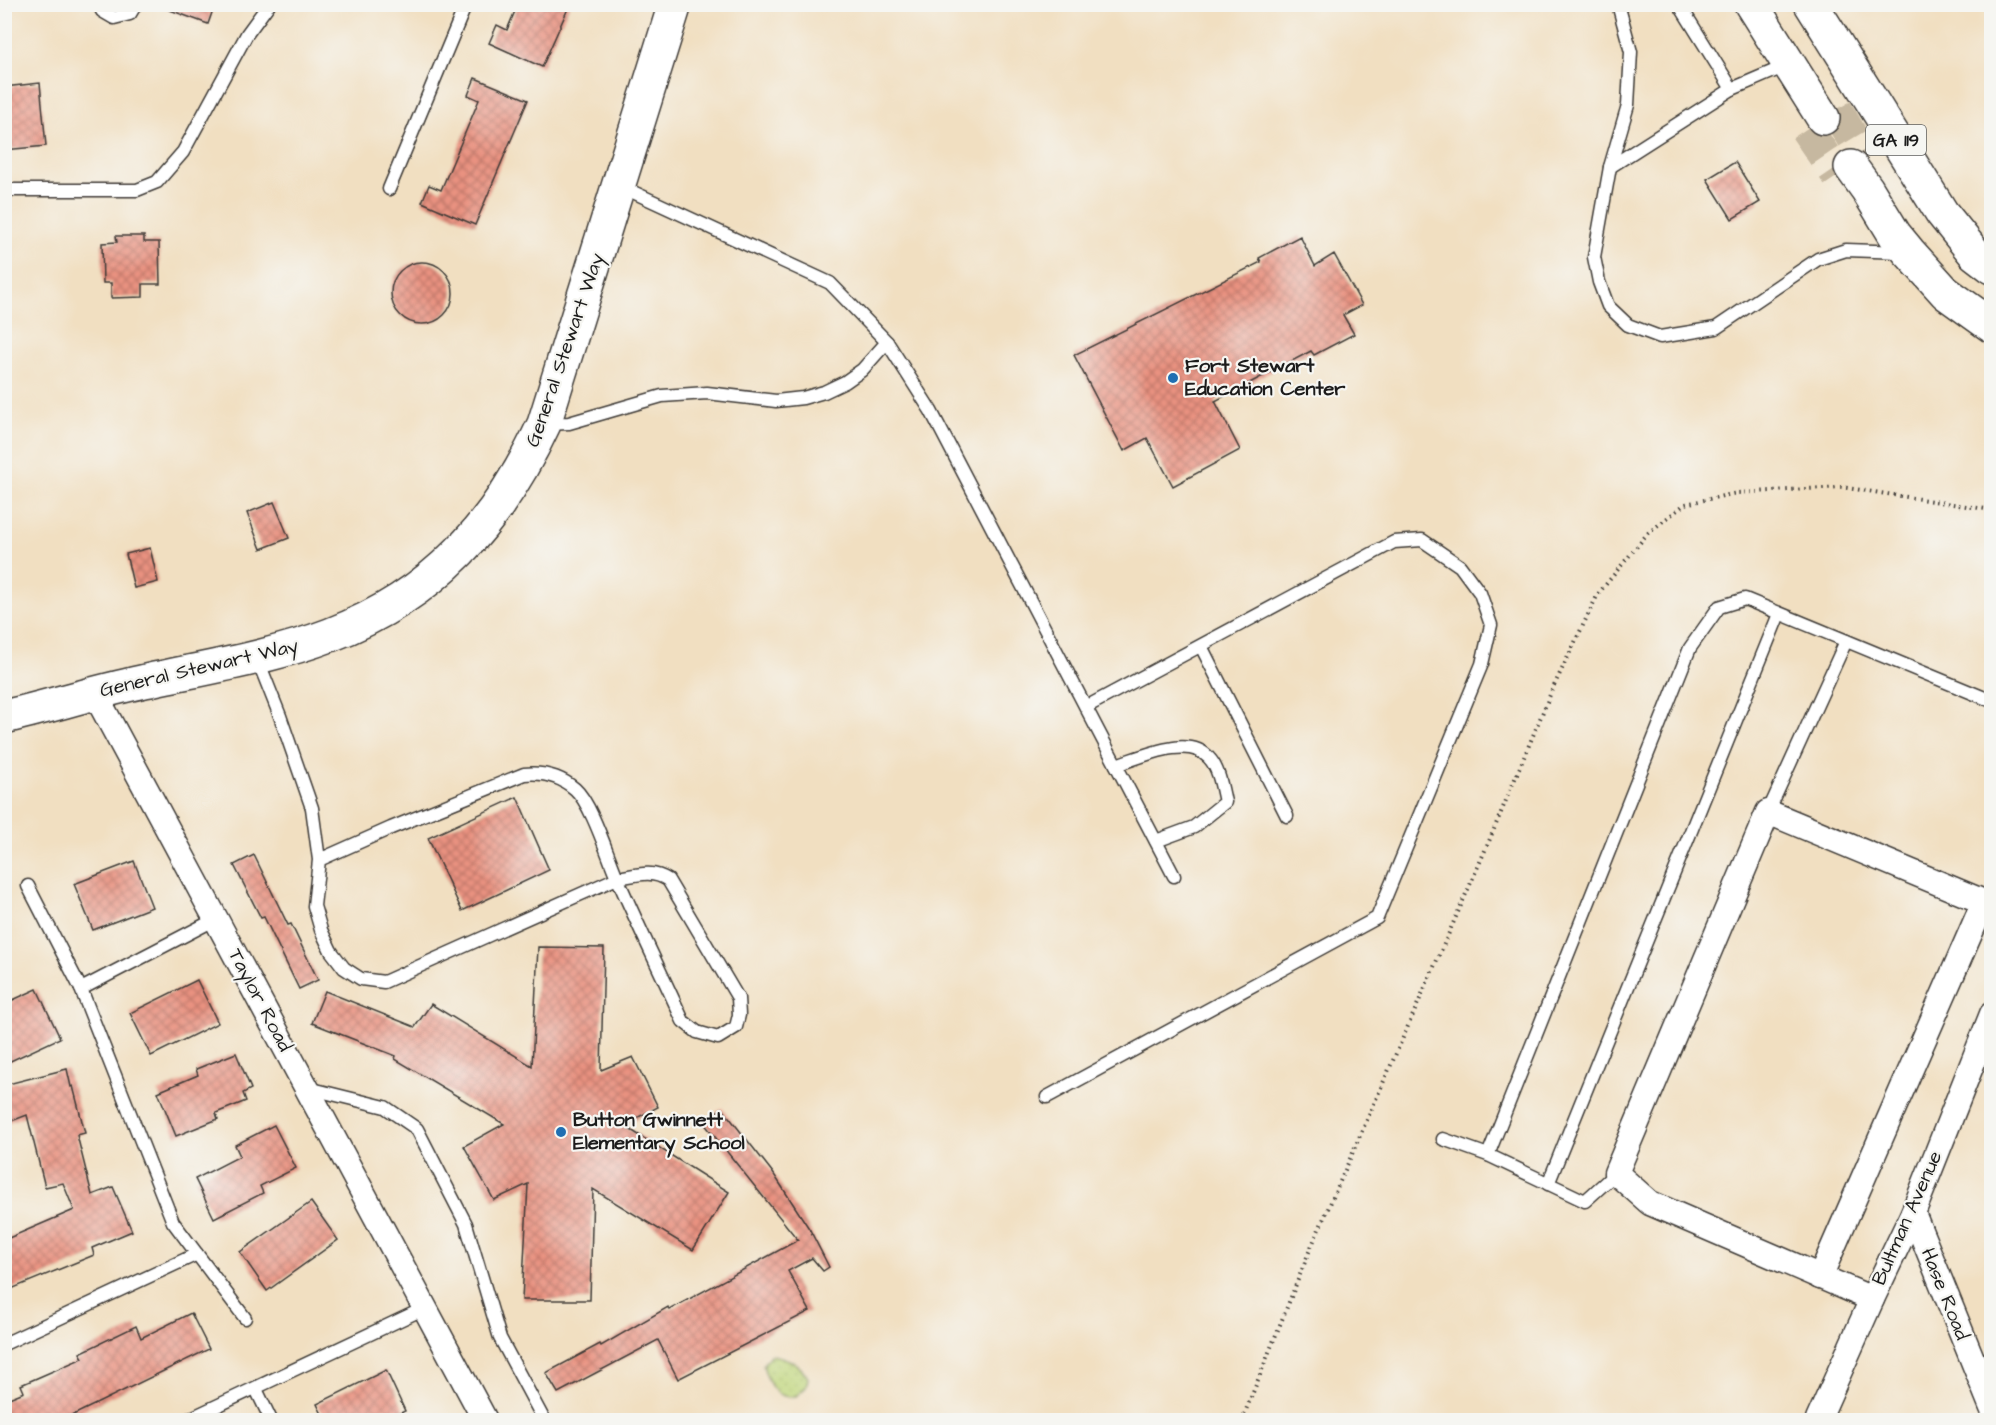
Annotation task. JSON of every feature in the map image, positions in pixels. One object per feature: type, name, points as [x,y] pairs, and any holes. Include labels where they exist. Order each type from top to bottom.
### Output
[{"type":"main road","name":"General Stewart Way","points":[[5,712],[256,657],[331,635],[401,600],[436,574],[479,532],[527,462],[544,424],[675,4]]},
{"type":"main road","points":[[1751,4],[1822,119]]},
{"type":"main road","name":"GA 119","points":[[1811,4],[1942,213],[1975,254],[1992,267]]},
{"type":"main road","points":[[1855,173],[1895,235],[1909,252],[1946,293],[1992,326]]},
{"type":"street","name":"Taylor Road","points":[[94,692],[485,1420]]},
{"type":"street","points":[[1820,1277],[1988,903],[1768,812],[1616,1173],[1650,1203],[1820,1277],[1872,1299]]},
{"type":"street","name":"Bultman Avenue","points":[[1818,1420],[1913,1213],[1992,1014]]},
{"type":"street","name":"Hase Road","points":[[1913,1213],[1992,1408]]},
{"type":"lane","points":[[99,4],[102,11],[114,18],[130,14],[136,4]]},
{"type":"lane","points":[[4,190],[137,190],[157,182],[183,152],[247,34],[269,4]]},
{"type":"lane","points":[[389,189],[466,4]]},
{"type":"lane","points":[[1618,4],[1631,52],[1628,105],[1610,167],[1594,257],[1599,282],[1608,306],[1628,325],[1660,337],[1716,328],[1818,259],[1846,250],[1909,252]]},
{"type":"lane","points":[[1679,4],[1732,89]]},
{"type":"lane","points":[[1610,167],[1732,89],[1789,64]]},
{"type":"lane","points":[[620,186],[830,283],[887,342],[931,411],[1174,876]]},
{"type":"lane","points":[[544,424],[569,423],[641,401],[688,393],[776,401],[803,398],[824,392],[862,370],[887,342]]},
{"type":"lane","points":[[1047,1097],[1377,918],[1482,664],[1491,625],[1480,593],[1460,566],[1422,540],[1394,542],[1086,707]]},
{"type":"lane","points":[[1488,1155],[1690,648],[1719,607],[1745,600],[1992,701]]},
{"type":"lane","points":[[1548,1184],[1779,614]]},
{"type":"lane","points":[[1768,812],[1846,641]]},
{"type":"lane","points":[[1201,646],[1287,816]]},
{"type":"lane","points":[[256,657],[280,716],[312,808],[319,860],[314,906],[321,930],[331,951],[344,968],[361,979],[384,982],[617,878],[659,873],[668,880],[738,998],[740,1015],[736,1027],[718,1038],[697,1032],[683,1021],[617,878],[586,806],[576,790],[557,777],[541,772],[524,774],[319,860]]},
{"type":"lane","points":[[1116,765],[1168,749],[1192,746],[1210,758],[1220,781],[1224,802],[1194,827],[1156,841]]},
{"type":"lane","points":[[28,886],[81,989],[173,1222],[246,1318]]},
{"type":"lane","points":[[81,989],[216,919]]},
{"type":"lane","points":[[307,1088],[385,1107],[417,1129],[466,1224],[500,1338],[544,1420]]},
{"type":"lane","points":[[1443,1139],[1488,1155],[1585,1201],[1616,1173]]},
{"type":"lane","points":[[4,1344],[197,1254]]},
{"type":"lane","points":[[187,1420],[425,1308]]},
{"type":"lane","points":[[256,1389],[271,1420]]},
{"type":"path","points":[[1242,1420],[1309,1252],[1487,846],[1552,690],[1598,594],[1648,533],[1685,504],[1737,493],[1841,487],[1992,510]]},
{"type":"green space","points":[[770,1355],[792,1362],[805,1373],[808,1378],[806,1387],[796,1396],[783,1396],[770,1384],[763,1365]]},
{"type":"building","points":[[159,4],[215,4],[208,24],[159,6]]},
{"type":"building","points":[[518,4],[570,4],[542,67],[489,43],[497,25],[507,30]]},
{"type":"building","points":[[475,78],[528,100],[475,225],[422,202],[429,185],[441,190],[479,100],[468,95]]},
{"type":"building","points":[[40,83],[46,146],[4,150],[4,87]]},
{"type":"building","points":[[1735,162],[1760,202],[1732,219],[1707,179]]},
{"type":"building","points":[[116,236],[144,236],[144,242],[159,242],[160,284],[143,284],[143,297],[111,298],[111,283],[103,283],[102,243],[117,242]]},
{"type":"building","name":"Fort Stewart Education Center","points":[[1300,236],[1315,266],[1334,254],[1362,305],[1343,315],[1354,334],[1314,355],[1311,351],[1215,401],[1240,450],[1173,486],[1147,438],[1124,451],[1074,355],[1261,262],[1259,258]]},
{"type":"building","points":[[416,262],[428,262],[444,271],[451,281],[453,293],[451,305],[444,315],[428,324],[416,324],[405,319],[396,310],[391,299],[391,287],[396,276],[405,267]]},
{"type":"building","points":[[274,502],[289,538],[261,549],[247,513]]},
{"type":"building","points":[[150,548],[158,582],[134,588],[126,554]]},
{"type":"building","points":[[517,797],[549,870],[462,911],[428,838]]},
{"type":"building","points":[[254,855],[318,980],[299,989],[264,917],[261,918],[234,865]]},
{"type":"building","points":[[134,861],[152,907],[93,930],[74,884]]},
{"type":"building","points":[[538,947],[604,948],[601,1070],[633,1057],[658,1107],[623,1125],[729,1192],[693,1250],[593,1189],[590,1300],[522,1300],[528,1184],[494,1200],[464,1146],[504,1124],[395,1059],[396,1056],[312,1023],[325,991],[415,1027],[431,1004],[532,1066]]},
{"type":"building","points":[[197,980],[218,1023],[151,1056],[130,1013]]},
{"type":"building","points":[[37,989],[60,1038],[4,1064],[4,1004]]},
{"type":"building","points":[[236,1053],[251,1089],[243,1093],[246,1101],[216,1113],[218,1119],[176,1136],[158,1092],[198,1075],[196,1069]]},
{"type":"building","points":[[67,1069],[85,1133],[77,1135],[92,1195],[113,1187],[132,1231],[92,1248],[94,1255],[4,1292],[4,1240],[74,1210],[63,1183],[45,1187],[27,1115],[4,1124],[4,1085]]},
{"type":"building","points":[[722,1108],[773,1173],[810,1230],[829,1267],[823,1271],[812,1258],[788,1271],[810,1311],[678,1379],[658,1340],[558,1393],[546,1373],[798,1240],[703,1122]]},
{"type":"building","points":[[274,1125],[296,1168],[260,1186],[263,1193],[214,1218],[195,1179],[240,1156],[235,1145]]},
{"type":"building","points":[[311,1202],[338,1240],[267,1291],[240,1252]]},
{"type":"building","points":[[191,1313],[209,1349],[63,1420],[4,1420],[4,1400],[24,1392],[21,1385],[83,1358],[80,1353],[136,1326],[141,1338]]},
{"type":"building","points":[[386,1370],[405,1411],[385,1420],[325,1420],[317,1404]]},
{"type":"tunnel","points":[[1836,110],[1865,159]]},
{"type":"tunnel","points":[[1806,129],[1838,176]]},
{"type":"place","name":"Fort Stewart Education Center","points":[[1173,378]]},
{"type":"place","name":"Button Gwinnett Elementary School","points":[[561,1132]]}]
